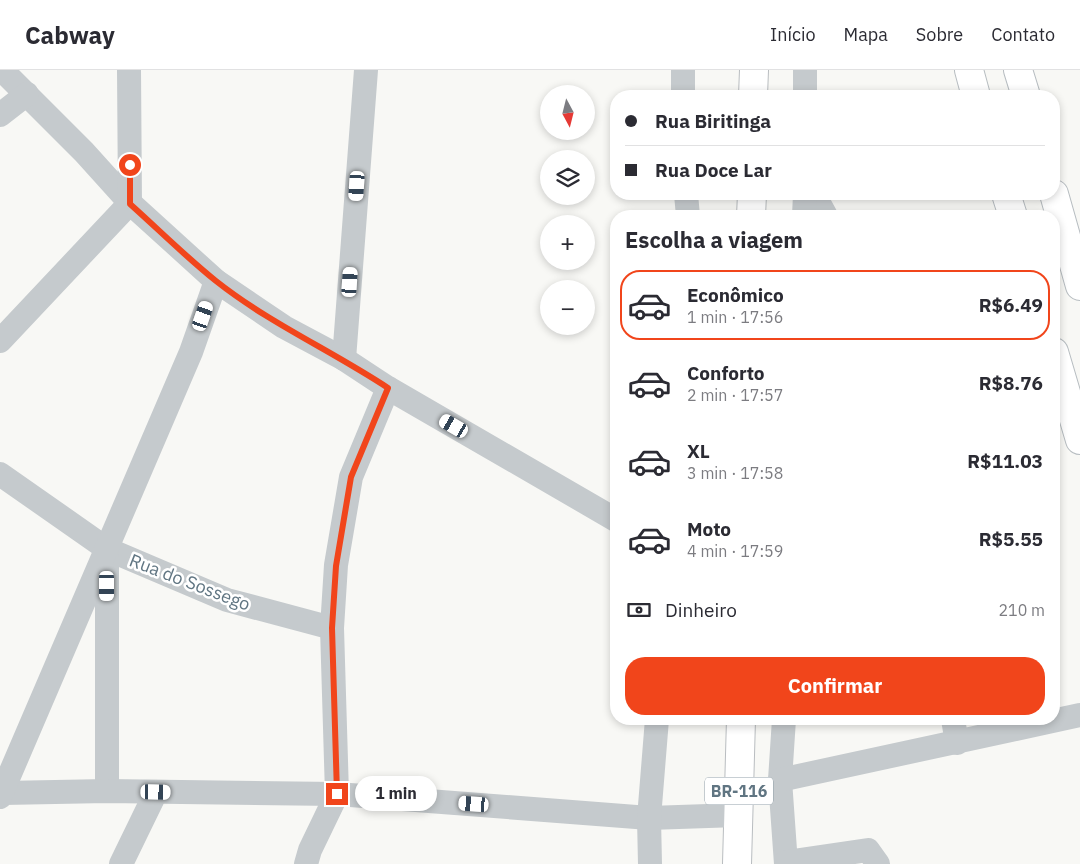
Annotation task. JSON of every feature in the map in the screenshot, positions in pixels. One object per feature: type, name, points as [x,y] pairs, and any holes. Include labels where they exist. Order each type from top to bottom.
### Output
[{"type":"main road","points":[[754,70],[754,90]]},
{"type":"main road","points":[[968,70],[974,90]]},
{"type":"main road","points":[[1018,70],[1024,90]]},
{"type":"main road","points":[[1060,215],[1080,286]]},
{"type":"main road","points":[[1060,363],[1072,385],[1080,440]]},
{"type":"main road","name":"BR-116","points":[[737,864],[741,725]]},
{"type":"street","points":[[2,70],[84,152],[130,204],[216,281],[284,327],[344,359],[388,388],[610,517]]},
{"type":"street","points":[[0,341],[130,204],[128,70]]},
{"type":"street","points":[[344,359],[366,70]]},
{"type":"street","points":[[682,70],[683,90]]},
{"type":"street","points":[[805,70],[805,90]]},
{"type":"street","points":[[0,115],[27,94]]},
{"type":"street","points":[[216,281],[191,352],[2,795],[107,791],[337,794],[649,818],[738,815]]},
{"type":"street","points":[[306,864],[310,850],[337,794],[332,628],[336,566],[351,477],[388,388]]},
{"type":"street","name":"Rua do Sossego","points":[[0,474],[107,549],[227,600],[332,628]]},
{"type":"street","points":[[107,549],[107,791]]},
{"type":"street","points":[[1060,720],[1080,715]]},
{"type":"street","points":[[650,864],[649,818],[656,725]]},
{"type":"street","points":[[784,725],[780,780],[786,863],[868,850],[878,864]]},
{"type":"street","points":[[954,725],[956,743]]},
{"type":"street","points":[[780,780],[1036,725]]},
{"type":"street","points":[[121,864],[156,792]]},
{"type":"route","points":[[130,165],[130,204],[216,281],[284,327],[344,359],[388,388],[351,477],[336,566],[332,628],[337,794]]}]
